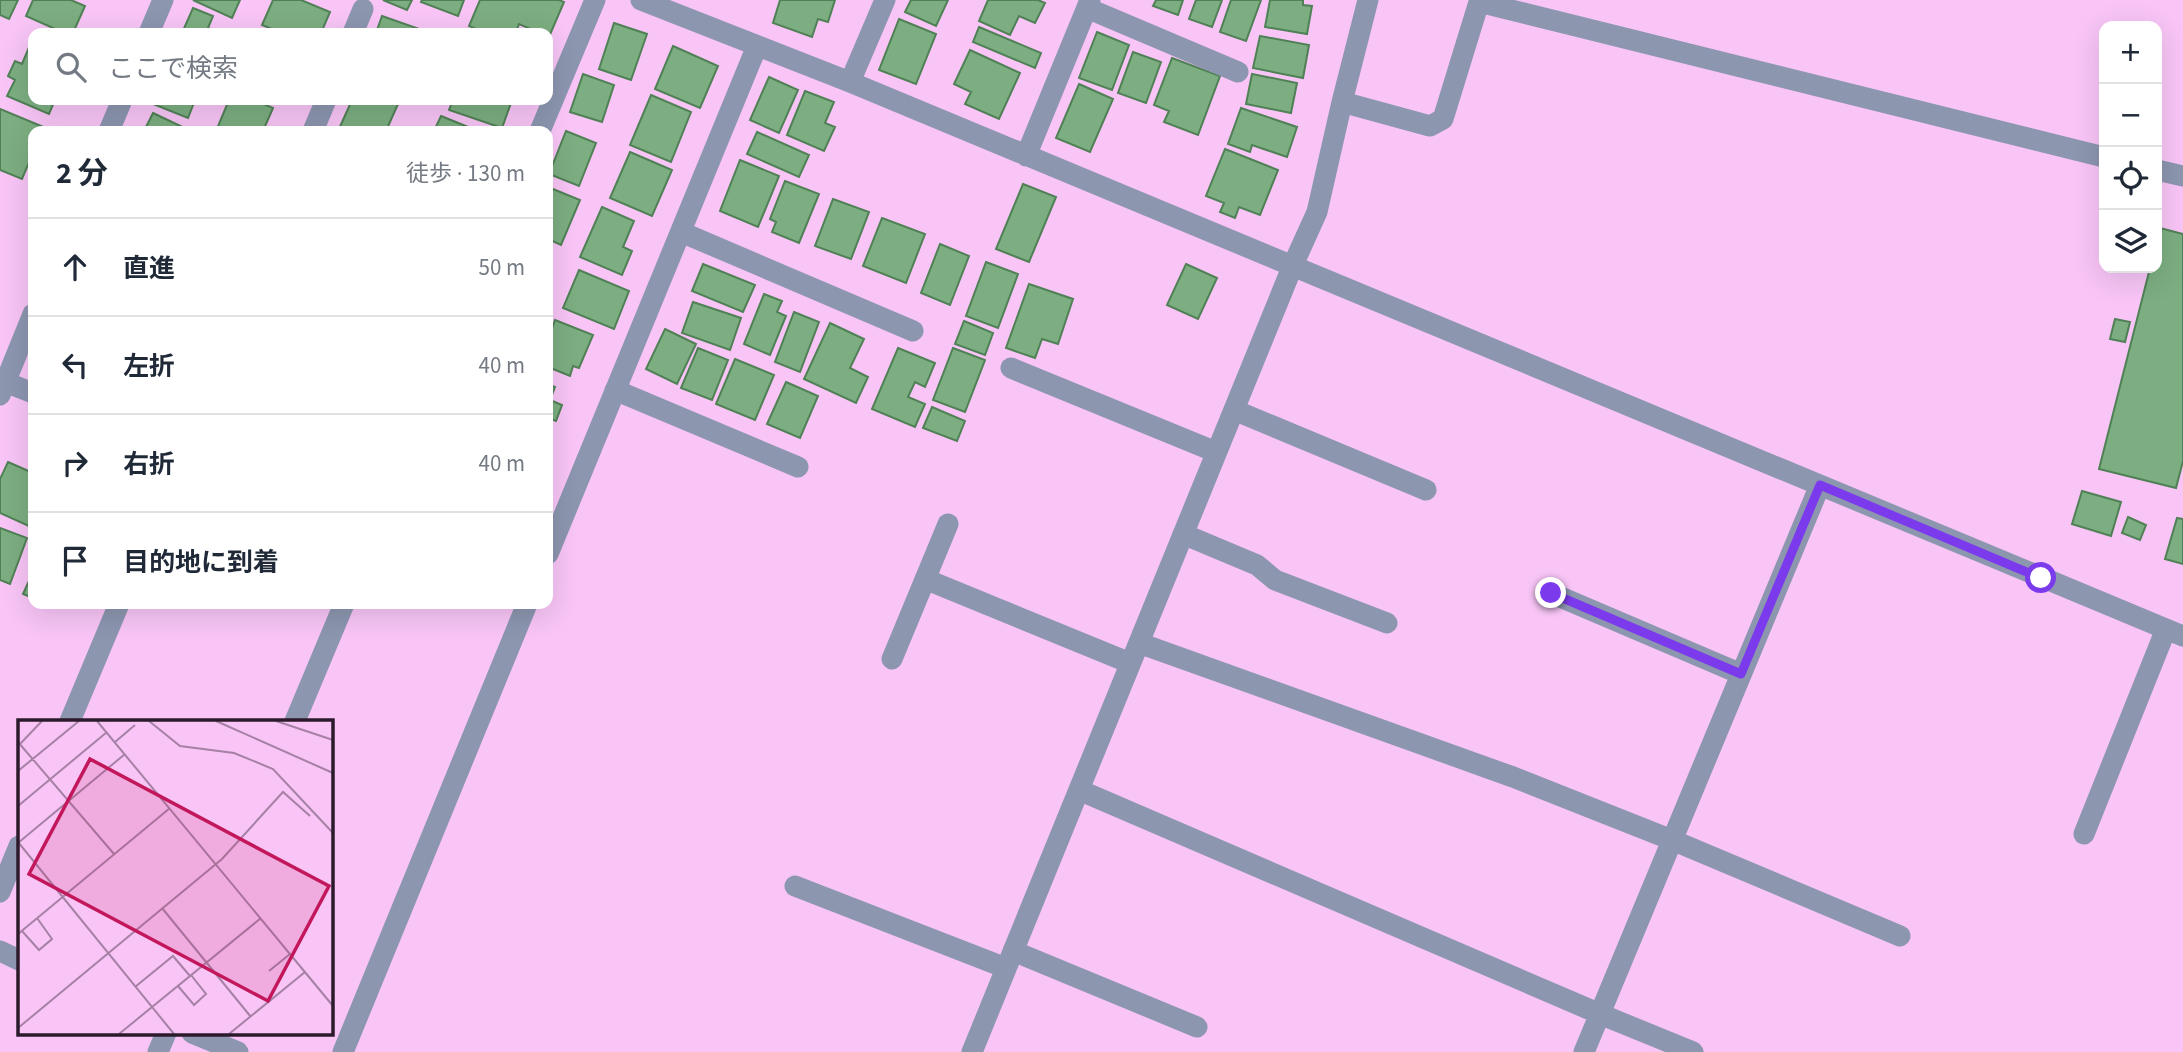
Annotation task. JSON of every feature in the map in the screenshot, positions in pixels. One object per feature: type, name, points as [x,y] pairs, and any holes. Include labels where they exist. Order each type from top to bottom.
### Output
[{"type":"street","points":[[151,28],[163,0]]},
{"type":"street","points":[[553,100],[595,0]]},
{"type":"street","points":[[641,0],[850,82],[2174,632],[2084,834]]},
{"type":"street","points":[[850,82],[885,0]]},
{"type":"street","points":[[972,1052],[1317,212],[1368,0]]},
{"type":"street","points":[[1342,102],[1430,126],[1443,119],[1479,2],[2099,156]]},
{"type":"street","points":[[1026,156],[1089,4],[1238,72]]},
{"type":"street","points":[[355,28],[363,9]]},
{"type":"street","points":[[553,542],[757,46]]},
{"type":"street","points":[[111,126],[120,105]]},
{"type":"street","points":[[315,126],[324,105]]},
{"type":"street","points":[[542,126],[551,105]]},
{"type":"street","points":[[2162,171],[2183,176]]},
{"type":"street","points":[[681,232],[914,331]]},
{"type":"street","points":[[28,326],[2,386],[28,392]]},
{"type":"street","points":[[1011,368],[1216,453]]},
{"type":"street","points":[[615,390],[798,467]]},
{"type":"street","points":[[1234,410],[1426,491]]},
{"type":"street","points":[[1584,1052],[1820,485]]},
{"type":"street","points":[[892,659],[948,524]]},
{"type":"street","points":[[1183,534],[1257,565],[1275,580],[1387,623]]},
{"type":"street","points":[[925,579],[1134,653],[1513,777],[1672,840],[1900,936]]},
{"type":"street","points":[[1551,593],[1741,674]]},
{"type":"street","points":[[70,720],[117,609]]},
{"type":"street","points":[[295,720],[342,609]]},
{"type":"street","points":[[343,1052],[525,609]]},
{"type":"street","points":[[1079,790],[1693,1052]]},
{"type":"street","points":[[0,892],[18,847]]},
{"type":"street","points":[[795,886],[1010,959],[1197,1027]]},
{"type":"street","points":[[0,951],[18,960]]},
{"type":"street","points":[[158,1052],[166,1034]]},
{"type":"street","points":[[194,1034],[237,1052]]},
{"type":"building","points":[[0,0],[18,0],[9,19],[0,15]]},
{"type":"building","points":[[33,0],[71,0],[85,6],[75,28],[53,28],[26,16]]},
{"type":"building","points":[[193,0],[240,0],[232,18]]},
{"type":"building","points":[[273,0],[301,0],[330,12],[323,28],[269,28],[262,25]]},
{"type":"building","points":[[383,0],[412,0],[407,10]]},
{"type":"building","points":[[464,0],[458,16],[421,2]]},
{"type":"building","points":[[480,0],[564,2],[553,28],[528,28],[519,24],[518,28],[469,26]]},
{"type":"building","points":[[780,0],[835,0],[828,22],[818,19],[812,37],[773,23]]},
{"type":"building","points":[[911,0],[948,0],[936,26],[905,12]]},
{"type":"building","points":[[988,0],[1038,0],[1045,3],[1035,23],[1019,16],[1010,35],[979,21]]},
{"type":"building","points":[[1156,0],[1183,0],[1178,15],[1153,6]]},
{"type":"building","points":[[1196,0],[1222,0],[1212,27],[1189,19]]},
{"type":"building","points":[[1231,0],[1261,0],[1246,41],[1220,32]]},
{"type":"building","points":[[1270,0],[1303,0],[1303,5],[1312,6],[1307,34],[1265,27]]},
{"type":"building","points":[[193,8],[213,16],[208,28],[184,28]]},
{"type":"building","points":[[382,16],[416,28],[378,28]]},
{"type":"building","points":[[899,19],[936,34],[916,84],[879,70]]},
{"type":"building","points":[[614,23],[647,34],[631,80],[599,69]]},
{"type":"building","points":[[979,27],[1041,53],[1035,68],[973,42]]},
{"type":"building","points":[[1097,32],[1129,45],[1112,90],[1079,78]]},
{"type":"building","points":[[1260,36],[1309,45],[1303,78],[1253,68]]},
{"type":"building","points":[[673,46],[718,66],[700,108],[655,89]]},
{"type":"building","points":[[28,50],[28,105],[7,96],[15,80],[8,76],[15,61],[22,64]]},
{"type":"building","points":[[970,50],[1020,73],[999,119],[965,104],[971,92],[954,84]]},
{"type":"building","points":[[1133,52],[1161,62],[1146,103],[1118,93]]},
{"type":"building","points":[[1172,58],[1220,76],[1198,135],[1164,122],[1169,111],[1154,105]]},
{"type":"building","points":[[583,74],[614,85],[602,122],[570,112]]},
{"type":"building","points":[[1252,74],[1297,83],[1291,113],[1246,104]]},
{"type":"building","points":[[769,77],[798,90],[779,133],[750,120]]},
{"type":"building","points":[[1079,84],[1113,99],[1090,152],[1056,138]]},
{"type":"building","points":[[805,91],[834,102],[825,123],[835,127],[824,151],[787,135]]},
{"type":"building","points":[[651,95],[691,112],[671,162],[630,145]]},
{"type":"building","points":[[28,105],[53,105],[49,114]]},
{"type":"building","points":[[156,105],[193,105],[188,118]]},
{"type":"building","points":[[227,105],[266,105],[273,108],[265,126],[218,126]]},
{"type":"building","points":[[350,105],[398,105],[388,126],[340,126]]},
{"type":"building","points":[[451,105],[510,105],[503,126],[449,110]]},
{"type":"building","points":[[1241,108],[1297,127],[1287,157],[1252,145],[1250,152],[1228,144]]},
{"type":"building","points":[[0,109],[41,126],[28,126],[28,165],[22,179],[0,170]]},
{"type":"building","points":[[153,113],[181,126],[146,126]]},
{"type":"building","points":[[441,116],[466,126],[436,126]]},
{"type":"building","points":[[566,131],[596,143],[579,186],[553,176],[553,164]]},
{"type":"building","points":[[757,132],[809,155],[799,177],[747,154]]},
{"type":"building","points":[[1225,149],[1278,170],[1260,215],[1239,207],[1235,218],[1220,212],[1224,203],[1206,196]]},
{"type":"building","points":[[630,152],[672,170],[652,216],[610,198]]},
{"type":"building","points":[[740,160],[779,176],[758,227],[720,211]]},
{"type":"building","points":[[785,181],[819,194],[799,243],[772,232],[776,222],[770,219]]},
{"type":"building","points":[[1023,184],[1056,197],[1029,262],[996,249]]},
{"type":"building","points":[[553,189],[580,200],[561,245],[553,241]]},
{"type":"building","points":[[833,199],[869,212],[851,259],[815,246]]},
{"type":"building","points":[[602,207],[634,221],[623,247],[632,251],[622,275],[580,257]]},
{"type":"building","points":[[882,218],[925,234],[906,283],[863,266]]},
{"type":"building","points":[[2162,229],[2183,234],[2183,461],[2176,488],[2099,469],[2149,273],[2162,273]]},
{"type":"building","points":[[940,244],[969,256],[950,305],[921,293]]},
{"type":"building","points":[[986,262],[1018,274],[998,328],[966,316]]},
{"type":"building","points":[[703,264],[755,285],[743,312],[692,291]]},
{"type":"building","points":[[1186,264],[1217,278],[1198,319],[1167,305]]},
{"type":"building","points":[[579,270],[629,291],[614,329],[563,308]]},
{"type":"building","points":[[1029,284],[1073,299],[1058,344],[1042,339],[1035,358],[1006,348]]},
{"type":"building","points":[[764,294],[782,301],[777,312],[786,316],[770,355],[744,344]]},
{"type":"building","points":[[693,302],[741,318],[730,350],[682,333]]},
{"type":"building","points":[[794,312],[819,322],[800,372],[775,362]]},
{"type":"building","points":[[2115,319],[2130,322],[2125,342],[2110,339]]},
{"type":"building","points":[[555,320],[593,335],[579,368],[573,366],[570,376],[553,369]]},
{"type":"building","points":[[964,321],[993,333],[985,355],[955,344]]},
{"type":"building","points":[[830,323],[864,339],[850,368],[868,377],[856,403],[804,379]]},
{"type":"building","points":[[665,329],[696,344],[677,384],[646,369]]},
{"type":"building","points":[[698,348],[728,360],[712,400],[681,388]]},
{"type":"building","points":[[898,348],[935,363],[925,387],[915,382],[908,397],[925,404],[915,427],[872,409]]},
{"type":"building","points":[[953,348],[985,360],[965,412],[933,400]]},
{"type":"building","points":[[735,359],[774,375],[755,420],[716,404]]},
{"type":"building","points":[[786,382],[818,396],[800,438],[767,424]]},
{"type":"building","points":[[553,401],[562,405],[556,421],[553,420]]},
{"type":"building","points":[[932,407],[965,421],[957,441],[923,428]]},
{"type":"building","points":[[8,462],[28,471],[28,526],[0,513],[0,479]]},
{"type":"building","points":[[2082,491],[2121,502],[2111,536],[2072,524]]},
{"type":"building","points":[[2128,517],[2146,525],[2140,540],[2122,533]]},
{"type":"building","points":[[2177,518],[2183,519],[2183,564],[2165,559]]},
{"type":"building","points":[[0,528],[27,538],[10,584],[0,580]]},
{"type":"building","points":[[28,583],[28,596],[23,594]]},
{"type":"route","points":[[1551,593],[1741,674],[1820,485],[2041,578]]}]
